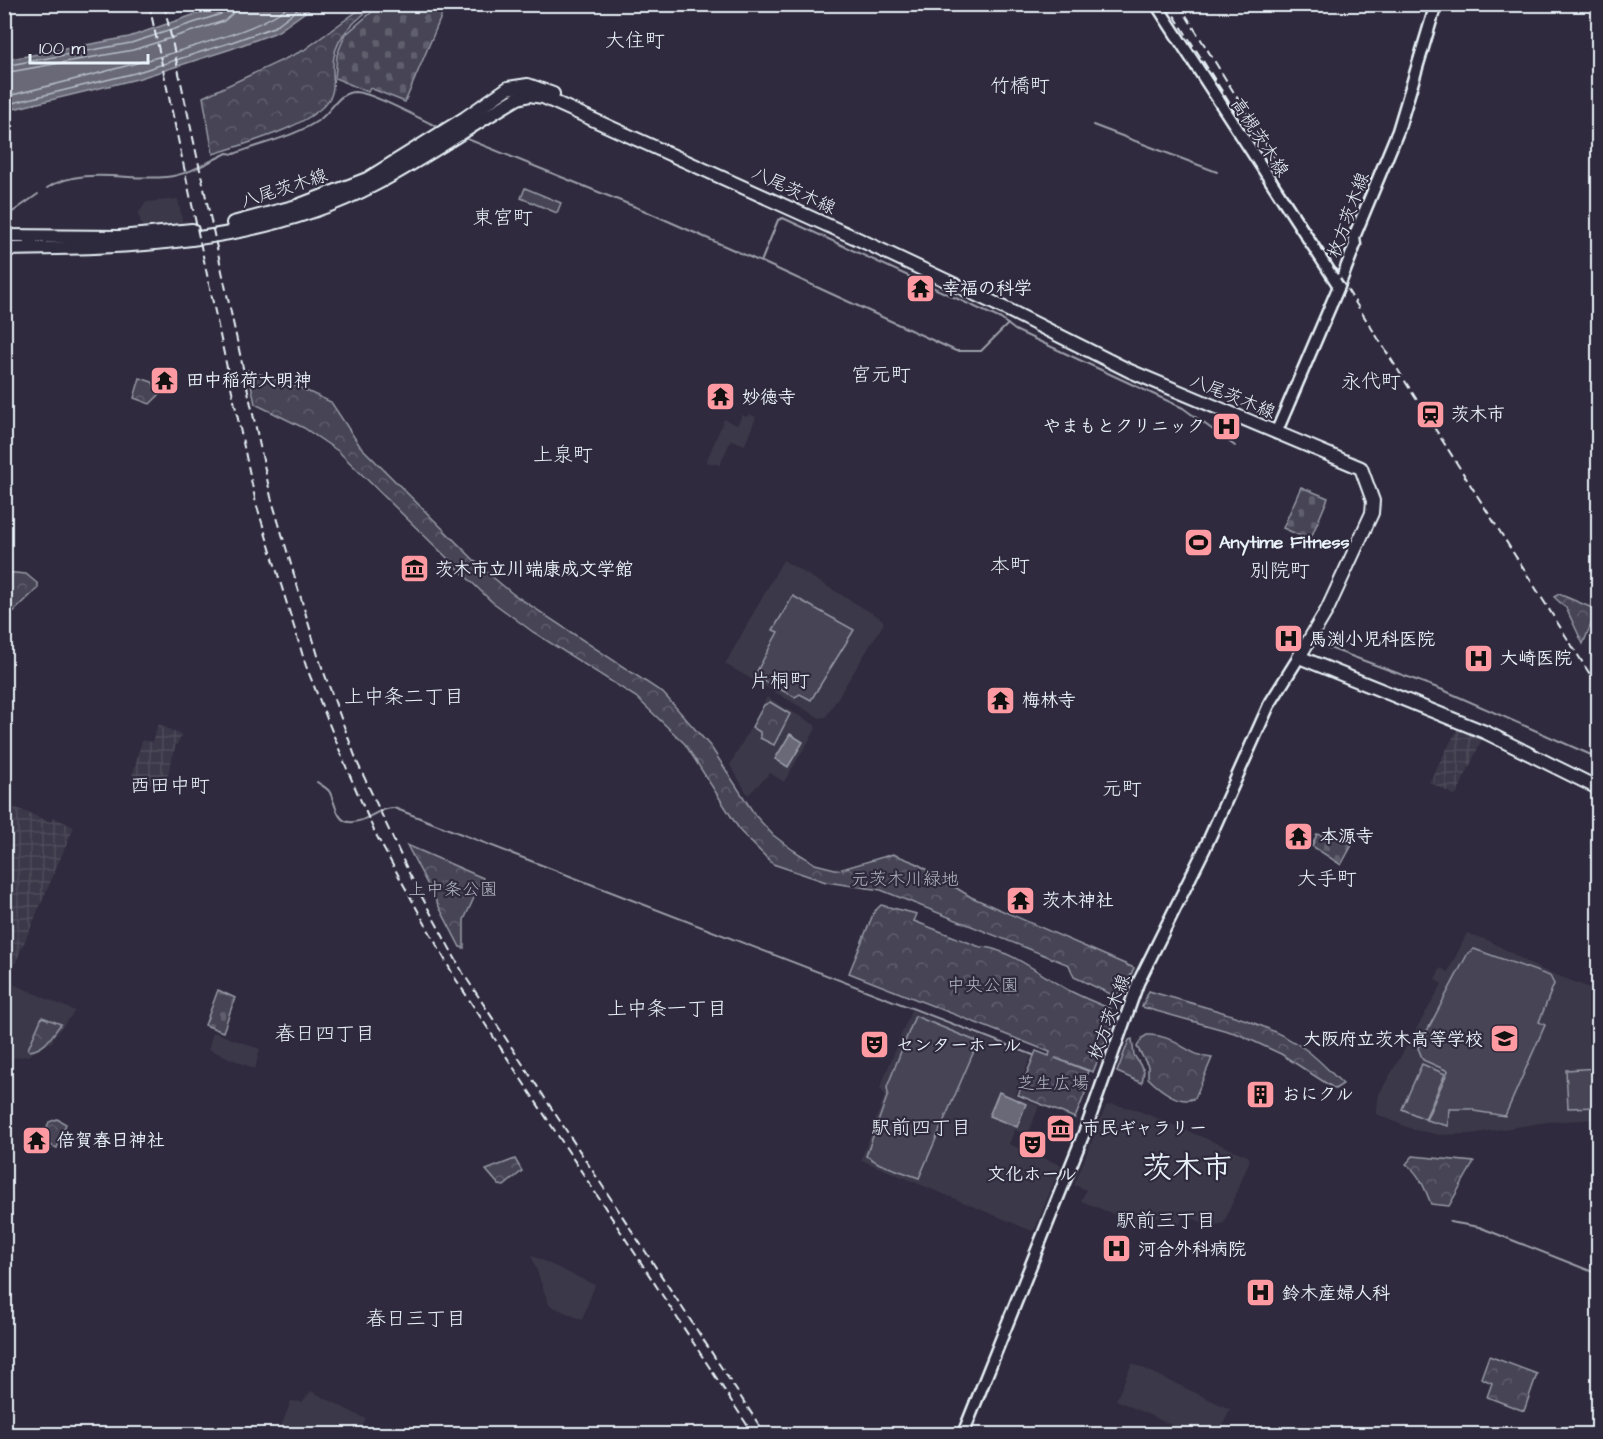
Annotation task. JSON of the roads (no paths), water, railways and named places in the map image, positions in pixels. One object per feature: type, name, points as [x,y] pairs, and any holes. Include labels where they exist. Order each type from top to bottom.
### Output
[{"type":"main road","name":"高槻茨木線","points":[[1156,4],[1339,286]]},
{"type":"main road","name":"枚方茨木線","points":[[1276,433],[1339,286],[1355,245],[1354,237],[1398,131],[1436,4]]},
{"type":"main road","name":"八尾茨木線","points":[[4,236],[157,235],[218,227],[297,206],[367,179],[465,118],[508,88],[518,84],[548,92],[608,124]]},
{"type":"main road","name":"八尾茨木線","points":[[4,249],[158,243],[268,224],[312,211],[373,186],[518,98],[530,96],[543,98],[608,124],[996,304],[1130,371],[1361,468],[1374,506],[1327,610],[1299,657]]},
{"type":"main road","name":"枚方茨木線","points":[[963,1434],[1088,1123],[1136,988],[1205,848],[1269,705],[1299,657]]},
{"type":"main road","points":[[1299,657],[1487,733],[1599,788]]},
{"type":"water","points":[[225,4],[315,5],[277,32],[231,49],[137,79],[5,111],[5,60],[129,37]]},
{"type":"water","points":[[790,734],[803,742],[788,767],[775,759]]},
{"type":"water","points":[[999,1092],[1026,1104],[1017,1127],[989,1116]]},
{"type":"waterway","points":[[47,188],[61,181],[90,176],[151,178],[182,174],[227,153],[234,154],[299,131],[319,120],[344,95],[355,92],[397,107],[440,128]]},
{"type":"waterway","points":[[1093,125],[1217,172]]},
{"type":"waterway","points":[[465,138],[643,210],[761,262],[778,220],[783,218],[1001,319],[1015,330],[1183,408],[1235,446]]},
{"type":"waterway","points":[[4,218],[38,194]]},
{"type":"waterway","points":[[762,262],[956,351],[981,351],[1008,324]]},
{"type":"waterway","points":[[1324,646],[1443,690],[1598,758]]},
{"type":"waterway","points":[[317,782],[329,791],[341,818],[345,821],[361,821],[382,810],[394,808],[1033,1055]]},
{"type":"waterway","points":[[1450,1222],[1479,1227],[1598,1274]]},
{"type":"railway","points":[[149,4],[256,503],[306,666],[347,769],[375,833],[455,978],[753,1434]]},
{"type":"railway","points":[[164,4],[271,497],[319,659],[358,764],[410,875],[463,973],[765,1434]]},
{"type":"railway","points":[[1167,4],[1598,687]]},
{"type":"railway","points":[[1179,4],[1274,157]]},
{"type":"place","name":"幸福の科学","points":[[921,288]]},
{"type":"place","name":"田中稲荷大明神","points":[[165,380]]},
{"type":"place","name":"妙徳寺","points":[[721,397]]},
{"type":"place","name":"茨木市","points":[[1430,414]]},
{"type":"place","name":"やまもとクリニック","points":[[1226,426]]},
{"type":"place","name":"Anytime Fitness","points":[[1198,542]]},
{"type":"place","name":"茨木市立川端康成文学館","points":[[414,569]]},
{"type":"place","name":"馬渕小児科医院","points":[[1288,639]]},
{"type":"place","name":"大崎医院","points":[[1479,658]]},
{"type":"place","name":"梅林寺","points":[[1001,700]]},
{"type":"place","name":"本源寺","points":[[1299,836]]},
{"type":"place","name":"茨木神社","points":[[1021,900]]},
{"type":"place","name":"大阪府立茨木高等学校","points":[[1504,1039]]},
{"type":"place","name":"センターホール","points":[[875,1045]]},
{"type":"place","name":"おにクル","points":[[1261,1094]]},
{"type":"place","name":"市民ギャラリー","points":[[1061,1128]]},
{"type":"place","name":"倍賀春日神社","points":[[36,1140]]},
{"type":"place","name":"文化ホール","points":[[1032,1145]]},
{"type":"place","name":"河合外科病院","points":[[1117,1249]]},
{"type":"place","name":"鈴木産婦人科","points":[[1261,1293]]},
{"type":"district","name":"大住町","points":[[635,40]]},
{"type":"district","name":"竹橋町","points":[[1020,85]]},
{"type":"district","name":"東宮町","points":[[503,217]]},
{"type":"district","name":"宮元町","points":[[881,374]]},
{"type":"district","name":"永代町","points":[[1371,381]]},
{"type":"district","name":"上泉町","points":[[563,454]]},
{"type":"district","name":"本町","points":[[1010,565]]},
{"type":"district","name":"別院町","points":[[1280,570]]},
{"type":"district","name":"片桐町","points":[[780,680]]},
{"type":"district","name":"上中条二丁目","points":[[404,696]]},
{"type":"district","name":"西田中町","points":[[170,785]]},
{"type":"district","name":"元町","points":[[1122,788]]},
{"type":"district","name":"大手町","points":[[1327,878]]},
{"type":"district","name":"上中条一丁目","points":[[667,1008]]},
{"type":"district","name":"春日四丁目","points":[[325,1033]]},
{"type":"district","name":"駅前四丁目","points":[[921,1127]]},
{"type":"district","name":"茨木市","points":[[1187,1167]]},
{"type":"district","name":"駅前三丁目","points":[[1166,1220]]},
{"type":"district","name":"春日三丁目","points":[[416,1318]]},
{"type":"park label","name":"元茨木川緑地","points":[[905,879]]},
{"type":"park label","name":"上中条公園","points":[[453,889]]},
{"type":"park label","name":"中央公園","points":[[983,985]]},
{"type":"park label","name":"芝生広場","points":[[1053,1083]]}]
